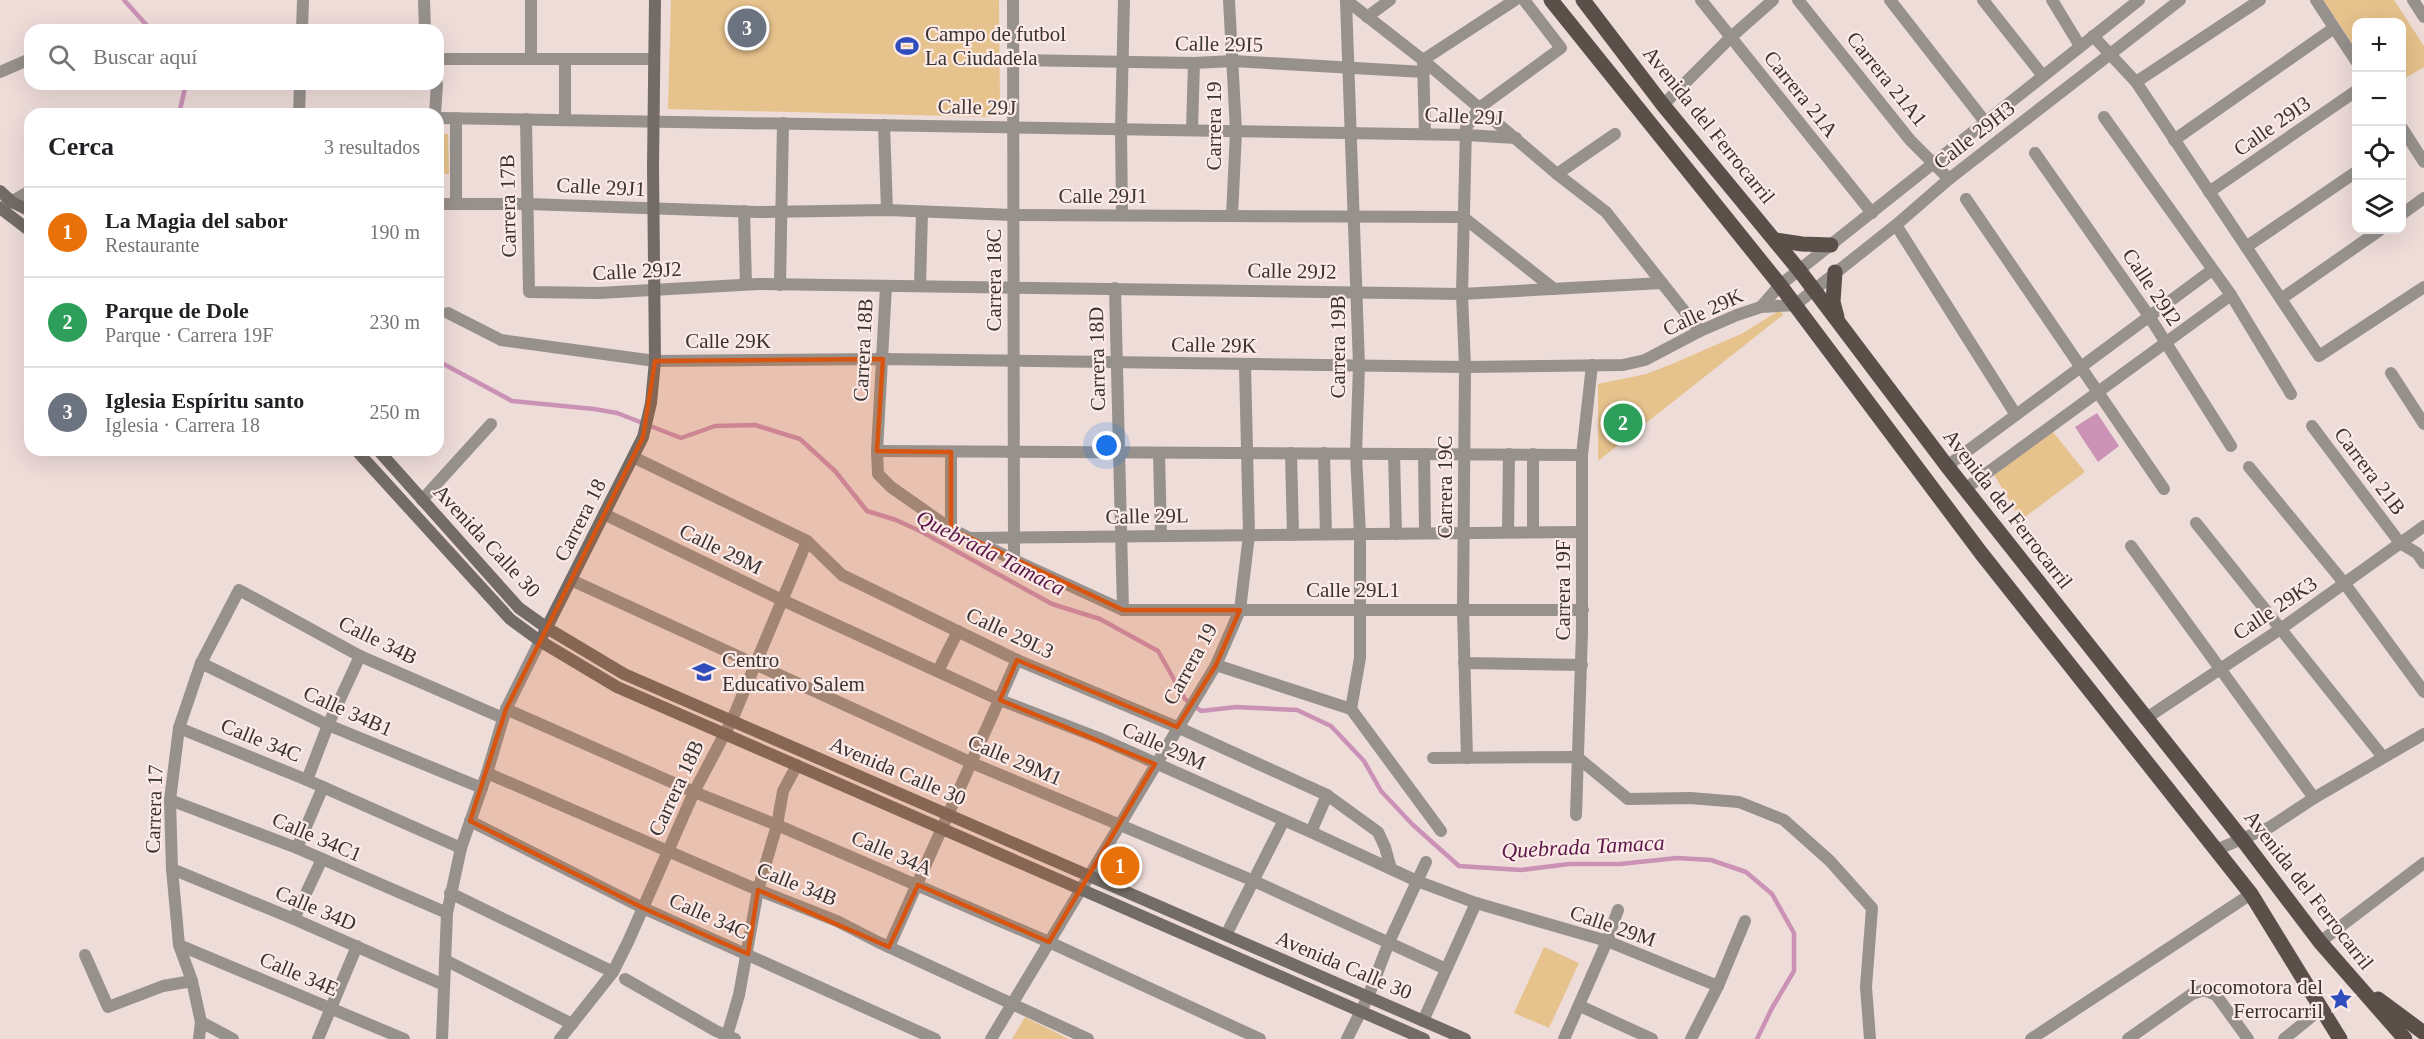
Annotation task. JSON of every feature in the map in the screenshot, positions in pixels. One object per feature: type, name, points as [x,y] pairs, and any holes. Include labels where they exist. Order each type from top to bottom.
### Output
[{"type":"main road","name":"Carrera 18","points":[[540,641],[643,437],[651,403],[655,361],[653,122],[655,0]]},
{"type":"main road","points":[[1551,0],[1780,285],[1981,553],[2251,894],[2337,1035]]},
{"type":"main road","name":"Avenida del Ferrocarril","points":[[1582,0],[1663,105],[1815,289],[1947,466],[2242,839],[2320,942],[2405,1039]]},
{"type":"main road","points":[[0,191],[24,208]]},
{"type":"main road","points":[[0,208],[24,226]]},
{"type":"main road","points":[[1775,240],[1830,245]]},
{"type":"main road","points":[[1835,272],[1833,302],[1838,320]]},
{"type":"main road","name":"Avenida Calle 30","points":[[361,456],[510,619],[540,641],[617,687],[1424,1039]]},
{"type":"main road","name":"Avenida Calle 30","points":[[385,456],[519,608],[547,628],[624,674],[1465,1039]]},
{"type":"main road","points":[[2351,979],[2424,1033]]},
{"type":"street","points":[[302,24],[303,0]]},
{"type":"street","points":[[424,0],[425,24]]},
{"type":"street","points":[[531,0],[531,59]]},
{"type":"street","name":"Carrera 18C","points":[[1013,0],[1014,560]]},
{"type":"street","points":[[1122,215],[1124,0]]},
{"type":"street","name":"Carrera 19","points":[[1229,0],[1236,131],[1232,216]]},
{"type":"street","points":[[1346,0],[1423,66],[1479,108],[1606,212],[1700,331]]},
{"type":"street","name":"Carrera 19B","points":[[1346,0],[1359,366],[1356,454],[1360,534],[1360,658],[1351,709]]},
{"type":"street","points":[[1367,17],[1389,0]]},
{"type":"street","points":[[1423,66],[1515,0]]},
{"type":"street","points":[[1479,108],[1561,48],[1524,0]]},
{"type":"street","name":"Carrera 21A","points":[[1701,0],[1872,213]]},
{"type":"street","points":[[1663,105],[1730,38],[1773,0]]},
{"type":"street","name":"Carrera 21A1","points":[[1798,0],[1910,140],[1949,179]]},
{"type":"street","points":[[1890,0],[1986,123]]},
{"type":"street","points":[[1983,0],[2043,76]]},
{"type":"street","points":[[2052,0],[2080,46]]},
{"type":"street","name":"Calle 29H3","points":[[1780,285],[2139,0]]},
{"type":"street","name":"Calle 29H3","points":[[1795,305],[1896,225],[1949,179],[2112,55],[2180,0]]},
{"type":"street","points":[[2136,82],[2260,0]]},
{"type":"street","points":[[2316,0],[2352,55]]},
{"type":"street","points":[[2413,0],[2424,17]]},
{"type":"street","points":[[2174,140],[2334,28]]},
{"type":"street","points":[[2093,36],[2136,82],[2319,356],[2424,287]]},
{"type":"street","points":[[444,59],[654,59]]},
{"type":"street","points":[[566,59],[566,120]]},
{"type":"street","name":"Calle 29I5","points":[[1013,60],[1194,63],[1233,61],[1350,69],[1423,66]]},
{"type":"street","points":[[0,72],[24,62]]},
{"type":"street","points":[[1192,130],[1194,63]]},
{"type":"street","points":[[1423,66],[1425,134]]},
{"type":"street","points":[[299,108],[300,90]]},
{"type":"street","points":[[435,108],[436,90]]},
{"type":"street","name":"Calle 29I3","points":[[2210,192],[2352,94]]},
{"type":"street","name":"Carrera 19C","points":[[1467,758],[1463,610],[1465,367],[1462,294],[1463,216],[1466,135],[1468,123],[1479,108]]},
{"type":"street","points":[[2104,117],[2231,295],[2291,394]]},
{"type":"street","name":"Calle 29J","points":[[444,118],[1425,134],[1516,138]]},
{"type":"street","points":[[456,118],[456,204]]},
{"type":"street","name":"Carrera 17B","points":[[526,119],[530,292]]},
{"type":"street","points":[[780,285],[783,123]]},
{"type":"street","points":[[884,125],[888,210]]},
{"type":"street","points":[[1557,174],[1615,134]]},
{"type":"street","points":[[2406,138],[2424,162]]},
{"type":"street","name":"Calle 29I2","points":[[2035,153],[2149,316],[2231,446]]},
{"type":"street","points":[[2246,247],[2352,175]]},
{"type":"street","points":[[0,208],[24,194]]},
{"type":"street","points":[[2406,211],[2424,198]]},
{"type":"street","points":[[1966,199],[2164,489]]},
{"type":"street","name":"Calle 29J1","points":[[444,204],[528,204],[781,212],[888,210],[1013,215],[1463,216]]},
{"type":"street","points":[[744,211],[743,241],[746,284]]},
{"type":"street","points":[[920,286],[921,213]]},
{"type":"street","points":[[1463,216],[1554,289]]},
{"type":"street","points":[[1896,225],[2016,415]]},
{"type":"street","points":[[2281,299],[2374,234]]},
{"type":"street","points":[[1947,466],[2212,270]]},
{"type":"street","name":"Calle 29J2","points":[[530,292],[599,293],[746,284],[1462,294],[1662,284]]},
{"type":"street","name":"Calle 29K","points":[[1761,307],[1780,285]]},
{"type":"street","name":"Carrera 18B","points":[[886,286],[877,451],[879,474],[891,487],[951,529],[1123,610]]},
{"type":"street","name":"Carrera 18D","points":[[1115,288],[1115,363],[1123,610]]},
{"type":"street","points":[[1965,489],[2231,295]]},
{"type":"street","name":"Calle 29K","points":[[655,361],[883,359],[1014,363],[1465,367],[1623,365],[1645,360],[1700,331],[1761,307],[1795,305]]},
{"type":"street","points":[[448,313],[501,340],[655,361]]},
{"type":"street","name":"Carrera 19","points":[[991,1039],[1216,665],[1240,610],[1249,535],[1245,365]]},
{"type":"street","name":"Carrera 19F","points":[[1576,815],[1583,610],[1582,455],[1592,365]]},
{"type":"street","points":[[2391,373],[2424,424]]},
{"type":"street","points":[[422,500],[491,424]]},
{"type":"street","name":"Carrera 21B","points":[[2312,426],[2400,543],[2417,553],[2424,563]]},
{"type":"street","points":[[877,451],[1582,455]]},
{"type":"street","points":[[951,452],[951,529]]},
{"type":"street","points":[[1159,453],[1161,536]]},
{"type":"street","points":[[1291,453],[1293,535]]},
{"type":"street","points":[[1323,453],[1326,534]]},
{"type":"street","points":[[1394,454],[1396,534]]},
{"type":"street","points":[[1424,454],[1425,533]]},
{"type":"street","points":[[1509,454],[1509,532]]},
{"type":"street","points":[[1533,454],[1533,532]]},
{"type":"street","name":"Calle 29L3","points":[[633,457],[807,542],[842,575],[1017,660],[1177,727],[1327,795],[1378,832],[1391,869]]},
{"type":"street","points":[[2249,467],[2345,584],[2424,692]]},
{"type":"street","name":"Calle 29M","points":[[604,514],[782,600],[999,700],[1099,738],[1417,881],[1476,903],[1607,941],[1718,986]]},
{"type":"street","points":[[2196,523],[2383,757]]},
{"type":"street","name":"Calle 29K3","points":[[2145,719],[2282,628],[2424,526]]},
{"type":"street","name":"Calle 29L","points":[[968,538],[1582,532]]},
{"type":"street","name":"Carrera 18B","points":[[560,1039],[613,972],[693,792],[732,720],[807,542]]},
{"type":"street","points":[[2131,546],[2314,798]]},
{"type":"street","name":"Calle 29M1","points":[[571,580],[972,763],[1254,881],[1446,969]]},
{"type":"street","name":"Calle 34B","points":[[238,590],[360,656],[505,714]]},
{"type":"street","name":"Carrera 17","points":[[199,1039],[201,1022],[192,981],[179,945],[172,869],[170,800],[179,728],[201,663],[238,590]]},
{"type":"street","name":"Calle 29L1","points":[[1123,610],[1583,610]]},
{"type":"street","points":[[938,671],[958,631]]},
{"type":"street","name":"Carrera 18","points":[[442,1039],[447,913],[450,892],[461,848],[505,714],[540,641]]},
{"type":"street","points":[[307,780],[328,725],[360,656]]},
{"type":"street","points":[[889,947],[1017,660]]},
{"type":"street","name":"Calle 34B1","points":[[201,663],[328,725],[482,788]]},
{"type":"street","points":[[1464,663],[1582,665]]},
{"type":"street","points":[[1216,665],[1351,709],[1441,831]]},
{"type":"street","name":"Calle 34A","points":[[505,714],[918,885],[1049,942],[1253,1038]]},
{"type":"street","name":"Calle 34C","points":[[179,728],[307,780],[461,848]]},
{"type":"street","points":[[2216,850],[2270,827],[2314,798],[2424,734]]},
{"type":"street","points":[[1433,758],[1577,757],[1628,799],[1690,798],[1739,802],[1784,820],[1830,861],[1872,908],[1866,987],[1870,1039]]},
{"type":"street","points":[[625,979],[729,1038],[740,995],[758,890],[777,825],[783,791],[797,765]]},
{"type":"street","name":"Calle 34B","points":[[487,773],[758,890],[837,921],[1088,1039]]},
{"type":"street","points":[[297,848],[323,787]]},
{"type":"street","points":[[1311,832],[1327,795]]},
{"type":"street","name":"Calle 34C1","points":[[170,800],[297,848],[447,913]]},
{"type":"street","points":[[1226,935],[1284,820]]},
{"type":"street","name":"Calle 34C","points":[[470,821],[643,908],[935,1039]]},
{"type":"street","points":[[294,919],[322,859]]},
{"type":"street","points":[[1347,1039],[1368,997],[1389,942],[1426,862]]},
{"type":"street","points":[[2320,942],[2424,863]]},
{"type":"street","name":"Calle 34D","points":[[172,869],[294,919],[444,985]]},
{"type":"street","points":[[450,892],[613,972]]},
{"type":"street","points":[[2031,1039],[2251,894]]},
{"type":"street","points":[[1423,1021],[1476,903]]},
{"type":"street","points":[[1564,1039],[1580,1006],[1618,910]]},
{"type":"street","points":[[1691,1039],[1718,986],[1745,921]]},
{"type":"street","name":"Calle 34E","points":[[179,945],[404,1039]]},
{"type":"street","points":[[318,1039],[357,946]]},
{"type":"street","points":[[85,955],[108,1006],[163,986],[192,981]]},
{"type":"street","points":[[445,960],[572,1024]]},
{"type":"street","points":[[2128,1039],[2192,994],[2204,990],[2216,996],[2248,1039]]},
{"type":"street","points":[[1580,1006],[1652,1039]]},
{"type":"street","points":[[2284,1039],[2322,1008]]},
{"type":"street","points":[[201,1022],[233,1039]]},
{"type":"highlighted area","points":[[883,359],[877,451],[951,452],[951,529],[1123,610],[1240,610],[1216,665],[1177,727],[1017,660],[1000,700],[1155,764],[1049,942],[918,885],[889,947],[758,890],[748,954],[643,908],[470,821],[506,709],[643,437],[655,361]]},
{"type":"shaded area","points":[[671,0],[999,0],[1000,111],[991,117],[668,109]]},
{"type":"shaded area","points":[[2323,0],[2394,0],[2406,18],[2352,18],[2352,43]]},
{"type":"shaded area","points":[[2406,18],[2424,46],[2424,67],[2406,78]]},
{"type":"shaded area","points":[[444,134],[448,134],[449,174],[444,174]]},
{"type":"shaded area","points":[[1780,310],[1783,315],[1598,461],[1598,384],[1646,374],[1672,364],[1743,333]]},
{"type":"shaded area","points":[[2097,413],[2119,446],[2098,462],[2075,427]]},
{"type":"shaded area","points":[[2053,432],[2085,472],[2021,520],[1993,473]]},
{"type":"shaded area","points":[[1544,947],[1579,963],[1549,1028],[1514,1013]]},
{"type":"shaded area","points":[[1025,1017],[1069,1039],[1012,1039]]},
{"type":"waterway","name":"Quebrada Tamaca","points":[[124,0],[146,24]]},
{"type":"waterway","name":"Quebrada Tamaca","points":[[180,108],[185,90]]},
{"type":"waterway","name":"Quebrada Tamaca","points":[[444,364],[512,401],[617,413],[681,438],[715,426],[755,425],[800,439],[835,471],[867,511],[896,520],[922,532],[1052,604],[1100,619],[1158,651],[1185,699],[1201,711],[1236,707],[1297,710],[1331,726],[1364,761],[1381,791],[1413,825],[1459,866],[1521,870],[1569,864],[1620,864],[1677,858],[1711,860],[1746,872],[1772,894],[1794,933],[1794,971],[1757,1039]]},
{"type":"place","name":"Iglesia Espíritu santo","points":[[747,28]]},
{"type":"place","name":"Campo de futbol La Ciudadela","points":[[907,46]]},
{"type":"place","name":"Parque de Dole","points":[[1623,423]]},
{"type":"place","name":"Centro Educativo Salem","points":[[704,672]]},
{"type":"place","name":"La Magia del sabor","points":[[1120,866]]},
{"type":"place","name":"Locomotora del Ferrocarril","points":[[2341,999]]}]
